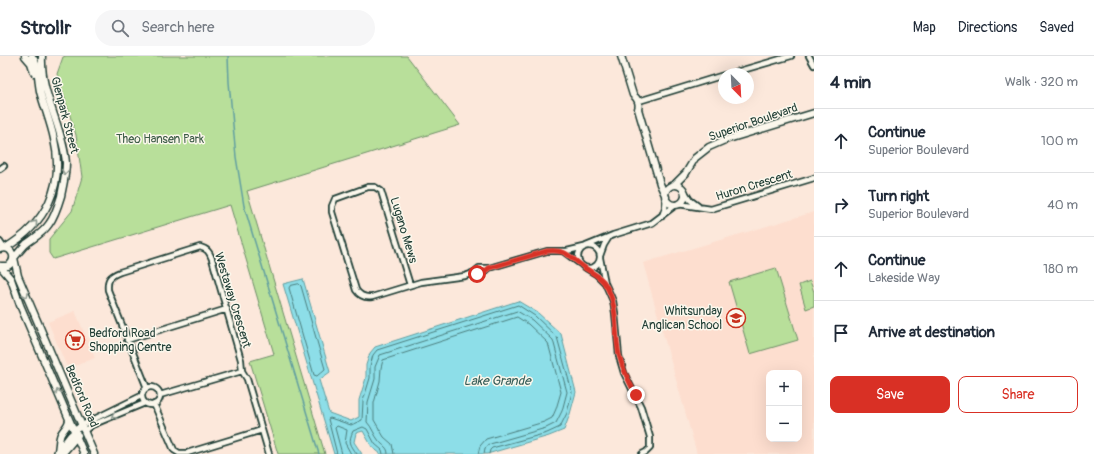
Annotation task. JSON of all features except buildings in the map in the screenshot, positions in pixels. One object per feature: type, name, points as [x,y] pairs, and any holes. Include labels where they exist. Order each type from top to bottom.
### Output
[{"type":"street","points":[[25,56],[31,63],[39,90]]},
{"type":"street","name":"Glenpark Street","points":[[3,249],[20,238],[41,216],[50,202],[55,185],[57,168],[56,149],[39,90],[36,64],[32,56]]},
{"type":"street","name":"Glenpark Street","points":[[0,266],[8,266],[13,262],[14,258],[26,244],[42,232],[51,221],[58,206],[65,176],[66,163],[64,151],[44,86],[42,56]]},
{"type":"street","points":[[621,56],[633,95],[638,101],[638,109],[660,186],[669,203],[678,204]]},
{"type":"street","points":[[750,68],[791,56]]},
{"type":"street","points":[[809,56],[814,65]]},
{"type":"street","points":[[638,101],[718,77]]},
{"type":"street","name":"Superior Boulevard","points":[[673,185],[686,173],[695,158],[709,147],[725,140],[814,113]]},
{"type":"street","points":[[410,285],[426,281],[458,278],[472,274],[482,274],[489,268],[547,251],[563,251],[585,246],[648,224],[684,200],[686,173]]},
{"type":"street","points":[[658,175],[665,183],[682,187],[690,200],[699,207]]},
{"type":"street","name":"Huron Crescent","points":[[678,204],[707,209],[713,208],[814,178]]},
{"type":"street","points":[[662,216],[665,208],[667,189],[673,185]]},
{"type":"street","name":"Lugano Mews","points":[[373,187],[378,189],[383,195],[410,285],[372,297],[367,298],[361,296],[356,288],[331,208],[333,202],[337,198],[368,188],[373,187]]},
{"type":"street","points":[[586,268],[594,267],[598,264],[604,245],[609,237]]},
{"type":"street","points":[[0,242],[3,249],[11,251],[14,258]]},
{"type":"street","points":[[580,264],[578,260],[578,253],[585,246],[591,246],[597,249],[605,283],[613,301],[618,345],[624,373],[641,406],[650,436],[650,448],[642,454]]},
{"type":"street","name":"Westaway Crescent","points":[[147,388],[108,290],[107,281],[112,275],[200,247],[209,251],[227,309],[241,360],[242,371],[247,379],[269,454]]},
{"type":"street","points":[[563,251],[596,274],[605,283]]},
{"type":"street","name":"Bedford Road","points":[[14,258],[18,276],[94,454]]},
{"type":"street","name":"Bedford Road","points":[[0,266],[11,281],[84,454]]},
{"type":"street","points":[[127,340],[227,309]]},
{"type":"street","points":[[160,395],[242,371]]},
{"type":"street","points":[[57,454],[66,441],[83,428],[141,396],[147,388],[155,388],[160,395]]},
{"type":"street","points":[[83,428],[145,403],[149,405],[154,404],[158,401],[160,395]]},
{"type":"street","points":[[141,396],[145,403]]},
{"type":"street","points":[[154,404],[174,450],[179,453],[187,453],[262,430]]},
{"type":"street","points":[[57,454],[60,435],[68,425],[68,417]]},
{"type":"street","points":[[62,454],[76,434]]},
{"type":"shaded area","name":"Whitsunday Anglican School","points":[[814,212],[814,454],[697,454],[643,263]]},
{"type":"shaded area","points":[[75,311],[95,358],[70,368],[66,365],[48,322]]},
{"type":"green space","name":"Theo Hansen Park","points":[[407,56],[460,125],[247,191],[325,454],[278,454],[250,361],[274,354],[230,205],[53,259],[49,253],[49,239],[72,211],[82,177],[76,135],[57,74],[63,57]]},
{"type":"green space","points":[[776,268],[798,340],[750,354],[729,282]]},
{"type":"green space","points":[[810,281],[814,292],[814,306],[806,309],[799,285]]},
{"type":"water","name":"Lake Grande","points":[[303,279],[330,372],[319,380],[329,413],[351,421],[359,417],[359,400],[366,378],[366,365],[370,353],[375,347],[518,301],[538,313],[561,334],[576,392],[564,430],[549,436],[487,454],[381,454],[372,447],[363,431],[356,433],[354,442],[362,454],[334,454],[283,284]]},
{"type":"waterway","points":[[228,56],[236,157],[244,206],[319,454]]},
{"type":"place","name":"Whitsunday Anglican School","points":[[736,318]]},
{"type":"place","name":"Bedford Road Shopping Centre","points":[[75,340]]},
{"type":"route","points":[[477,274],[480,275],[489,268],[553,250],[564,252],[575,259],[582,266],[596,274],[605,283],[613,301],[619,356],[624,373],[636,395]]}]
